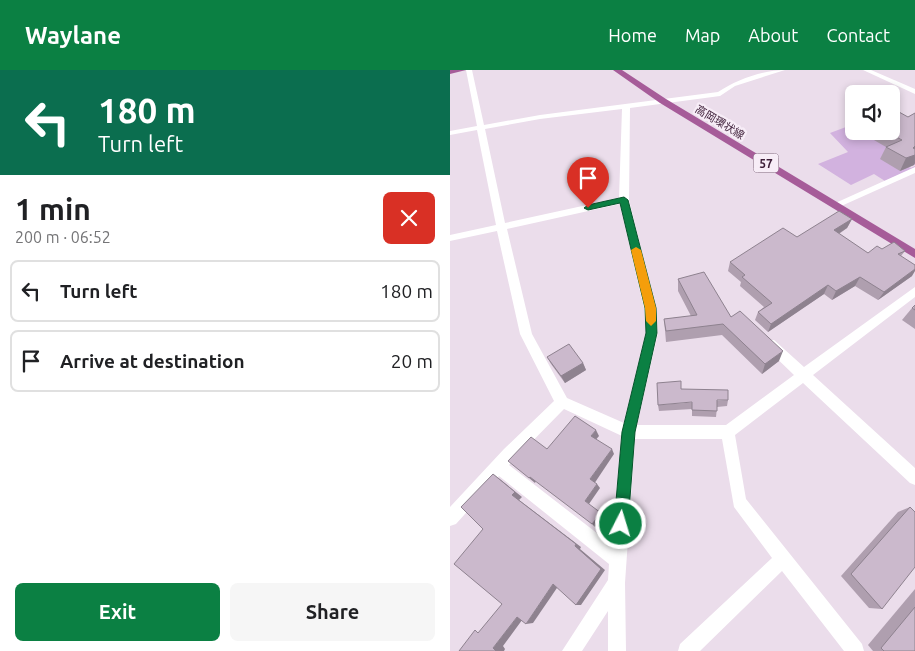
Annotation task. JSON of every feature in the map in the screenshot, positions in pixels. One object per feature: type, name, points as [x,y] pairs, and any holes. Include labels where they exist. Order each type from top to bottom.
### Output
[{"type":"main road","points":[[450,72],[462,70]]},
{"type":"main road","name":"高岡環状線","points":[[617,70],[663,101],[915,254]]},
{"type":"street","points":[[470,70],[501,226],[526,334],[562,402],[629,432],[728,432],[915,291]]},
{"type":"street","points":[[753,70],[762,76]]},
{"type":"street","points":[[450,133],[540,117],[720,94],[732,85],[782,70]]},
{"type":"street","points":[[866,70],[915,92]]},
{"type":"street","points":[[617,651],[616,583],[629,432],[652,333],[650,308],[624,200],[626,106]]},
{"type":"street","points":[[836,205],[915,170]]},
{"type":"street","points":[[450,238],[624,200]]},
{"type":"street","points":[[764,337],[915,478]]},
{"type":"street","points":[[450,518],[498,466],[562,402]]},
{"type":"street","points":[[728,432],[739,502],[855,651]]},
{"type":"street","points":[[498,466],[618,560]]},
{"type":"street","points":[[686,651],[783,559]]},
{"type":"street","points":[[571,651],[616,583]]},
{"type":"shaded area","points":[[845,127],[845,140],[900,140],[900,136],[915,139],[915,165],[907,161],[907,166],[911,168],[915,166],[915,168],[885,181],[874,174],[851,185],[818,164],[848,152],[830,133]]},
{"type":"building","points":[[900,113],[908,117],[915,113],[915,146],[913,148],[915,149],[915,155],[906,158],[886,147],[902,140],[900,139]]},
{"type":"building","points":[[839,211],[852,219],[834,230],[868,253],[877,246],[882,249],[894,242],[905,251],[898,254],[915,265],[915,269],[884,292],[860,277],[836,291],[828,285],[771,324],[758,312],[772,303],[742,277],[745,275],[730,262],[783,228],[797,237]]},
{"type":"building","points":[[704,272],[731,317],[740,311],[783,351],[765,364],[723,324],[666,331],[664,319],[697,315],[678,279]]},
{"type":"building","points":[[569,344],[583,363],[561,376],[547,357]]},
{"type":"building","points":[[681,381],[681,389],[728,390],[728,400],[717,400],[717,411],[692,410],[692,402],[658,405],[657,383]]},
{"type":"building","points":[[575,416],[596,430],[591,436],[612,449],[590,479],[597,484],[585,501],[601,513],[592,524],[508,461],[531,437],[547,449]]},
{"type":"building","points":[[493,474],[515,492],[512,495],[576,544],[575,546],[601,569],[576,605],[553,584],[526,624],[517,617],[493,648],[496,651],[459,651],[475,630],[478,633],[502,604],[454,564],[483,529],[461,507]]},
{"type":"building","points":[[910,507],[915,512],[915,567],[882,609],[851,574]]},
{"type":"building","points":[[915,607],[915,651],[884,651],[881,648]]},
{"type":"slow traffic","points":[[636,250],[650,308],[651,321]]},
{"type":"route","points":[[588,208],[624,200],[650,308],[652,333],[629,432],[621,524]]}]
